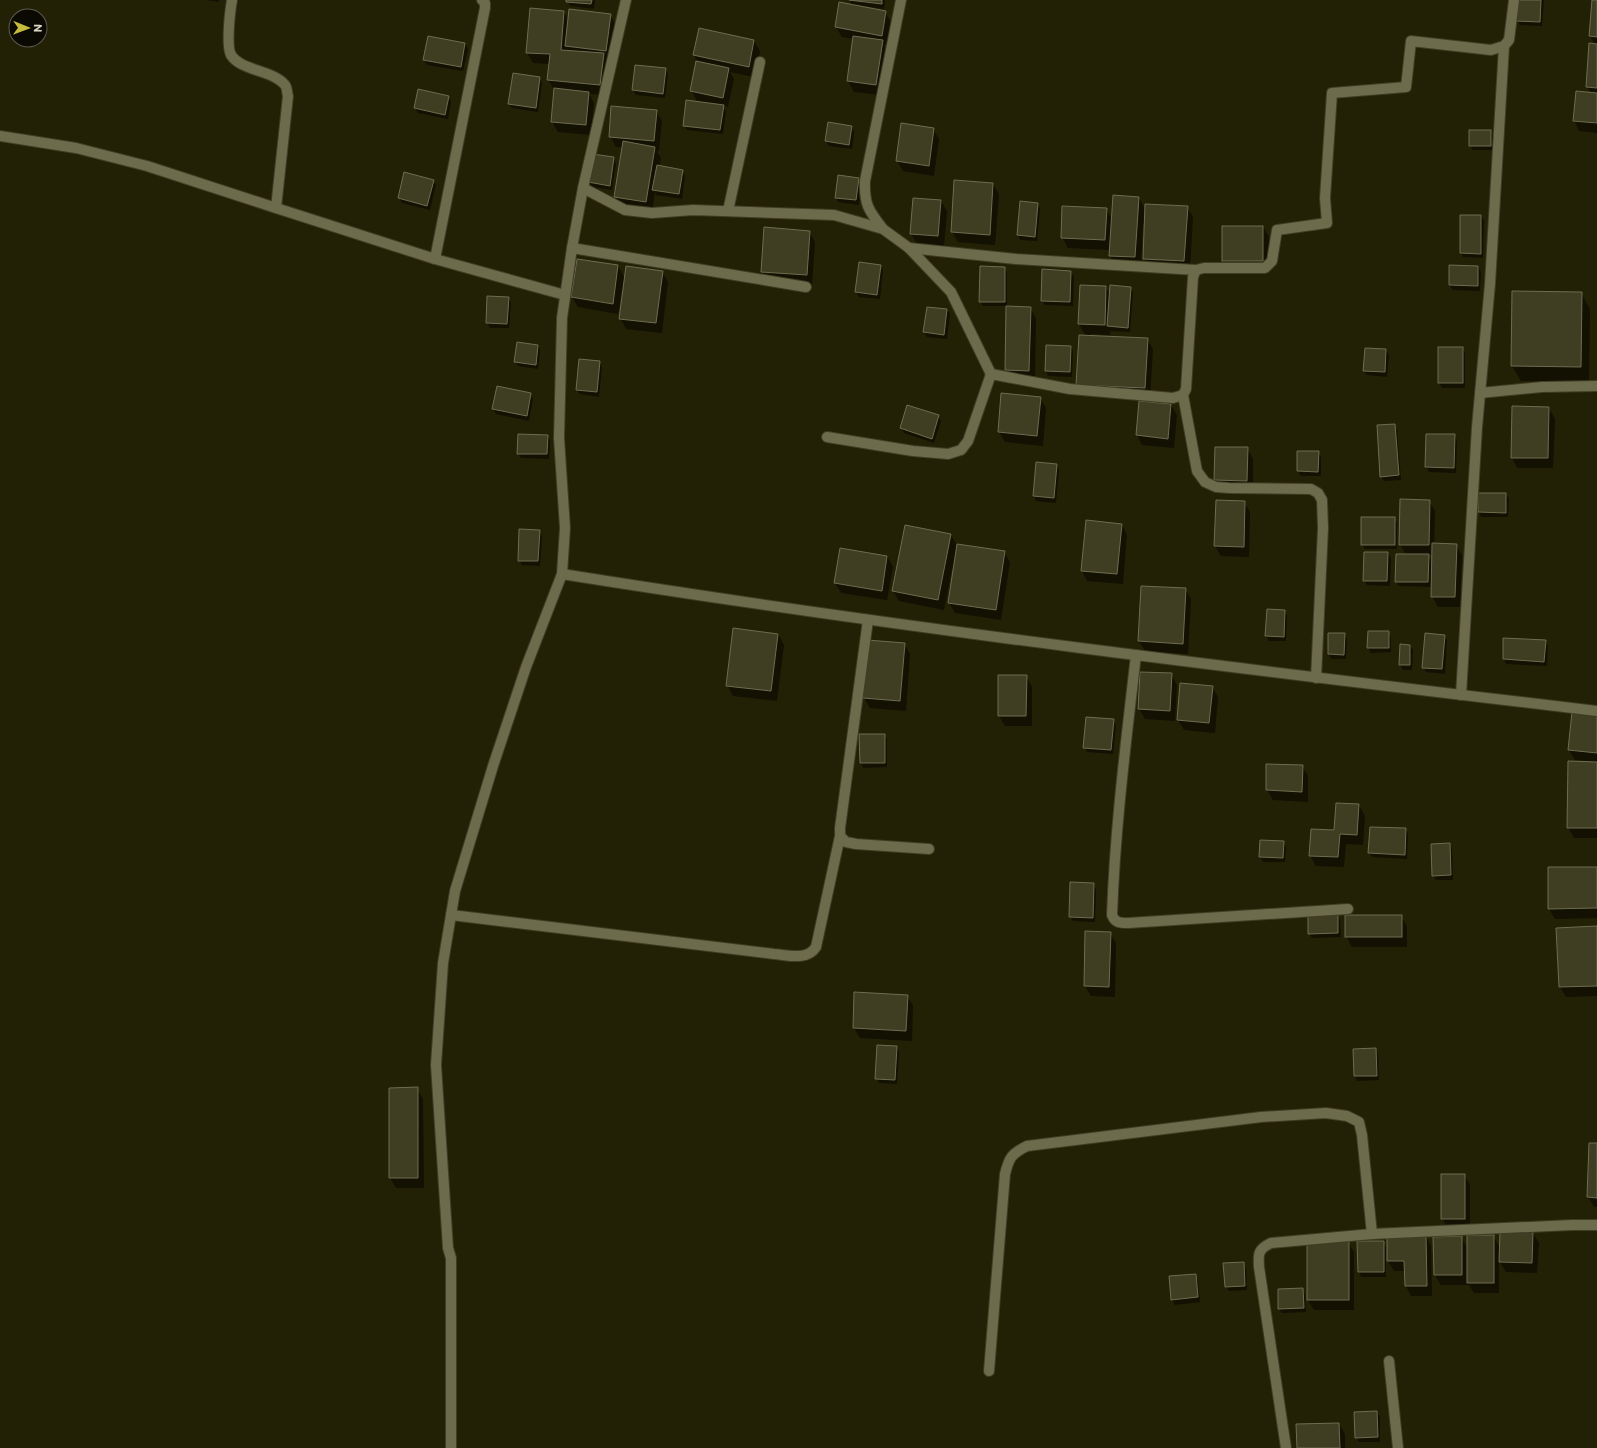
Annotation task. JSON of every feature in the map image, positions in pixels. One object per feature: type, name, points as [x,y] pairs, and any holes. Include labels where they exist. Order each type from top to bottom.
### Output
[{"type":"street","points":[[232,0],[229,42],[231,55],[240,62],[278,79],[286,85],[288,96],[276,208]]},
{"type":"street","points":[[434,259],[485,8],[485,3],[482,0]]},
{"type":"street","points":[[450,1448],[450,1258],[448,1248],[436,1064],[443,963],[456,891],[493,766],[526,667],[562,574],[565,528],[559,438],[562,318],[572,248],[583,188],[626,0]]},
{"type":"street","points":[[827,437],[913,451],[948,454],[961,450],[968,441],[991,374],[951,292],[909,248],[883,229],[869,211],[864,196],[865,181],[901,0]]},
{"type":"street","points":[[909,248],[1016,259],[1196,270],[1204,268],[1265,268],[1272,261],[1277,230],[1327,223],[1325,198],[1332,93],[1406,87],[1411,41],[1491,50],[1504,46],[1510,40],[1514,0]]},
{"type":"street","points":[[1461,695],[1480,393],[1490,284],[1504,46]]},
{"type":"street","points":[[728,211],[760,62]]},
{"type":"street","points":[[0,136],[76,148],[147,166],[434,259],[565,295]]},
{"type":"street","points":[[583,188],[625,210],[652,213],[693,210],[834,215],[883,229]]},
{"type":"street","points":[[572,248],[806,287]]},
{"type":"street","points":[[1196,270],[1193,277],[1186,389],[1184,396],[1197,471],[1205,482],[1216,487],[1311,490],[1318,493],[1322,500],[1323,528],[1316,678]]},
{"type":"street","points":[[991,374],[1070,389],[1173,398],[1184,396]]},
{"type":"street","points":[[1480,393],[1542,387],[1597,386]]},
{"type":"street","points":[[562,574],[709,598],[868,620],[1316,678],[1597,711]]},
{"type":"street","points":[[451,916],[774,954],[804,956],[812,953],[816,946],[840,836],[868,620]]},
{"type":"street","points":[[1136,655],[1121,788],[1114,872],[1112,915],[1114,920],[1117,922],[1128,923],[1348,909]]},
{"type":"street","points":[[840,836],[846,842],[856,844],[928,849]]},
{"type":"street","points":[[989,1371],[1005,1174],[1009,1159],[1017,1151],[1027,1146],[1261,1117],[1326,1113],[1347,1116],[1359,1122],[1362,1134],[1372,1234]]},
{"type":"street","points":[[1286,1448],[1260,1275],[1258,1255],[1263,1247],[1270,1243],[1372,1234],[1597,1225]]},
{"type":"street","points":[[1388,1361],[1398,1448]]},
{"type":"building","points":[[566,0],[592,0],[591,4],[566,2]]},
{"type":"building","points":[[849,0],[882,0],[882,4]]},
{"type":"building","points":[[1517,0],[1541,0],[1540,22],[1516,21]]},
{"type":"building","points":[[1592,0],[1597,0],[1597,37],[1589,36]]},
{"type":"building","points":[[839,2],[886,11],[882,36],[835,27]]},
{"type":"building","points":[[530,8],[564,11],[561,50],[604,53],[600,85],[547,80],[550,54],[526,53]]},
{"type":"building","points":[[569,9],[611,14],[606,51],[565,46]]},
{"type":"building","points":[[699,28],[754,40],[749,67],[693,55]]},
{"type":"building","points":[[428,36],[465,43],[461,67],[423,60]]},
{"type":"building","points":[[853,36],[883,40],[876,85],[847,81]]},
{"type":"building","points":[[1589,43],[1597,44],[1597,88],[1586,87]]},
{"type":"building","points":[[696,61],[729,68],[723,98],[690,91]]},
{"type":"building","points":[[635,65],[666,68],[663,94],[632,90]]},
{"type":"building","points":[[513,73],[540,77],[536,108],[508,104]]},
{"type":"building","points":[[554,88],[589,92],[586,125],[551,122]]},
{"type":"building","points":[[418,89],[449,96],[445,115],[414,108]]},
{"type":"building","points":[[1576,91],[1597,93],[1597,123],[1573,121]]},
{"type":"building","points":[[686,100],[724,105],[720,130],[683,126]]},
{"type":"building","points":[[611,106],[657,110],[654,141],[609,137]]},
{"type":"building","points":[[828,122],[852,126],[849,145],[825,141]]},
{"type":"building","points":[[901,123],[934,128],[929,166],[896,161]]},
{"type":"building","points":[[1469,130],[1491,130],[1491,146],[1469,146]]},
{"type":"building","points":[[623,141],[655,147],[646,202],[614,197]]},
{"type":"building","points":[[592,154],[614,157],[610,186],[588,182]]},
{"type":"building","points":[[657,165],[683,170],[679,194],[652,190]]},
{"type":"building","points":[[404,172],[434,180],[427,206],[398,198]]},
{"type":"building","points":[[838,175],[859,178],[856,200],[835,198]]},
{"type":"building","points":[[954,180],[993,183],[990,235],[951,232]]},
{"type":"building","points":[[1113,195],[1139,197],[1135,257],[1109,256]]},
{"type":"building","points":[[913,198],[941,200],[938,236],[910,234]]},
{"type":"building","points":[[1020,201],[1038,203],[1035,237],[1017,235]]},
{"type":"building","points":[[1145,204],[1188,206],[1184,261],[1143,259]]},
{"type":"building","points":[[1062,206],[1107,208],[1105,240],[1061,238]]},
{"type":"building","points":[[1460,215],[1481,215],[1481,254],[1460,253]]},
{"type":"building","points":[[1222,226],[1263,226],[1263,261],[1222,261]]},
{"type":"building","points":[[764,227],[810,231],[807,275],[761,272]]},
{"type":"building","points":[[577,259],[618,265],[613,304],[571,297]]},
{"type":"building","points":[[859,262],[881,265],[877,295],[855,292]]},
{"type":"building","points":[[1449,265],[1478,266],[1478,286],[1449,285]]},
{"type":"building","points":[[626,266],[663,271],[656,323],[619,319]]},
{"type":"building","points":[[980,266],[1005,267],[1005,302],[979,302]]},
{"type":"building","points":[[1042,269],[1071,271],[1070,302],[1041,301]]},
{"type":"building","points":[[1080,285],[1106,286],[1105,325],[1078,324]]},
{"type":"building","points":[[1110,285],[1131,287],[1128,328],[1107,326]]},
{"type":"building","points":[[1512,291],[1582,292],[1581,367],[1511,366]]},
{"type":"building","points":[[487,296],[509,297],[507,324],[486,323]]},
{"type":"building","points":[[1006,306],[1031,307],[1029,371],[1005,370]]},
{"type":"building","points":[[927,307],[947,309],[944,335],[923,332]]},
{"type":"building","points":[[1079,335],[1148,338],[1145,388],[1076,385]]},
{"type":"building","points":[[517,342],[538,345],[536,365],[514,362]]},
{"type":"building","points":[[1046,345],[1071,346],[1070,372],[1045,371]]},
{"type":"building","points":[[1438,347],[1463,347],[1463,383],[1438,383]]},
{"type":"building","points":[[1365,348],[1386,349],[1385,372],[1363,371]]},
{"type":"building","points":[[579,359],[600,361],[597,392],[576,390]]},
{"type":"building","points":[[497,386],[531,393],[527,416],[492,409]]},
{"type":"building","points":[[1001,393],[1041,397],[1037,436],[998,432]]},
{"type":"building","points":[[1139,401],[1171,404],[1168,439],[1136,435]]},
{"type":"building","points":[[907,405],[939,415],[932,439],[900,428]]},
{"type":"building","points":[[1512,406],[1549,407],[1548,458],[1511,458]]},
{"type":"building","points":[[1395,424],[1399,475],[1380,477],[1377,425]]},
{"type":"building","points":[[518,434],[548,435],[547,454],[517,454]]},
{"type":"building","points":[[1426,434],[1455,434],[1454,468],[1425,467]]},
{"type":"building","points":[[1215,447],[1248,447],[1247,481],[1214,480]]},
{"type":"building","points":[[1297,451],[1319,451],[1318,472],[1297,471]]},
{"type":"building","points":[[1036,462],[1057,464],[1054,498],[1033,496]]},
{"type":"building","points":[[1478,493],[1506,493],[1506,513],[1478,512]]},
{"type":"building","points":[[1400,499],[1430,500],[1429,545],[1399,545]]},
{"type":"building","points":[[1216,500],[1245,501],[1244,547],[1214,546]]},
{"type":"building","points":[[1361,517],[1395,517],[1395,545],[1361,545]]},
{"type":"building","points":[[1086,520],[1122,524],[1117,574],[1081,571]]},
{"type":"building","points":[[905,525],[951,534],[938,600],[892,591]]},
{"type":"building","points":[[519,529],[540,530],[538,561],[518,561]]},
{"type":"building","points":[[1432,543],[1457,544],[1455,597],[1431,597]]},
{"type":"building","points":[[957,544],[1005,551],[996,610],[948,603]]},
{"type":"building","points":[[840,548],[887,556],[882,591],[834,583]]},
{"type":"building","points":[[1364,552],[1388,552],[1387,581],[1363,581]]},
{"type":"building","points":[[1396,554],[1429,554],[1428,582],[1395,582]]},
{"type":"building","points":[[1141,586],[1186,588],[1183,644],[1138,641]]},
{"type":"building","points":[[1267,609],[1285,610],[1284,637],[1265,636]]},
{"type":"building","points":[[733,628],[778,634],[771,691],[726,686]]},
{"type":"building","points":[[1368,631],[1389,631],[1389,648],[1367,648]]},
{"type":"building","points":[[1328,633],[1345,633],[1344,655],[1328,654]]},
{"type":"building","points":[[1425,633],[1445,635],[1442,669],[1422,668]]},
{"type":"building","points":[[1503,638],[1546,640],[1544,662],[1503,659]]},
{"type":"building","points":[[867,640],[905,643],[900,701],[863,698]]},
{"type":"building","points":[[1400,644],[1410,645],[1410,665],[1399,665]]},
{"type":"building","points":[[1140,672],[1172,673],[1170,711],[1138,709]]},
{"type":"building","points":[[998,675],[1027,675],[1026,716],[998,716]]},
{"type":"building","points":[[1180,683],[1213,686],[1209,723],[1177,720]]},
{"type":"building","points":[[1572,712],[1597,714],[1597,753],[1568,750]]},
{"type":"building","points":[[1086,717],[1114,719],[1111,750],[1083,748]]},
{"type":"building","points":[[859,734],[885,734],[885,763],[860,763]]},
{"type":"building","points":[[1568,761],[1597,762],[1597,828],[1567,828]]},
{"type":"building","points":[[1266,764],[1303,765],[1302,792],[1266,790]]},
{"type":"building","points":[[1336,803],[1359,804],[1357,835],[1340,834],[1338,857],[1309,856],[1311,829],[1334,830]]},
{"type":"building","points":[[1370,827],[1406,828],[1405,855],[1368,853]]},
{"type":"building","points":[[1260,840],[1284,841],[1283,858],[1259,857]]},
{"type":"building","points":[[1450,843],[1451,875],[1432,876],[1431,844]]},
{"type":"building","points":[[1548,867],[1597,867],[1597,908],[1548,909]]},
{"type":"building","points":[[1070,882],[1094,883],[1093,918],[1069,917]]},
{"type":"building","points":[[1308,914],[1338,914],[1338,933],[1308,934]]},
{"type":"building","points":[[1345,915],[1402,915],[1402,937],[1345,937]]},
{"type":"building","points":[[1597,926],[1597,986],[1559,987],[1556,928]]},
{"type":"building","points":[[1085,931],[1111,932],[1109,987],[1084,986]]},
{"type":"building","points":[[854,992],[908,995],[906,1031],[853,1028]]},
{"type":"building","points":[[877,1045],[897,1046],[895,1080],[875,1079]]},
{"type":"building","points":[[1376,1048],[1377,1076],[1354,1076],[1353,1049]]},
{"type":"building","points":[[418,1087],[418,1178],[389,1178],[389,1088]]},
{"type":"building","points":[[1589,1143],[1597,1143],[1597,1198],[1587,1197]]},
{"type":"building","points":[[1441,1174],[1465,1174],[1465,1219],[1441,1219]]},
{"type":"building","points":[[1500,1231],[1533,1232],[1532,1263],[1499,1262]]},
{"type":"building","points":[[1387,1235],[1426,1235],[1427,1286],[1405,1286],[1404,1261],[1387,1261]]},
{"type":"building","points":[[1467,1235],[1494,1235],[1494,1283],[1467,1283]]},
{"type":"building","points":[[1462,1236],[1462,1275],[1434,1275],[1433,1237]]},
{"type":"building","points":[[1307,1241],[1349,1241],[1349,1300],[1307,1300]]},
{"type":"building","points":[[1357,1241],[1384,1241],[1384,1272],[1358,1272]]},
{"type":"building","points":[[1244,1262],[1245,1286],[1225,1287],[1223,1263]]},
{"type":"building","points":[[1196,1274],[1198,1297],[1171,1300],[1169,1276]]},
{"type":"building","points":[[1303,1288],[1304,1308],[1278,1309],[1278,1289]]},
{"type":"building","points":[[1377,1411],[1378,1437],[1355,1438],[1354,1412]]},
{"type":"building","points":[[1339,1423],[1340,1448],[1297,1448],[1296,1424]]}]
